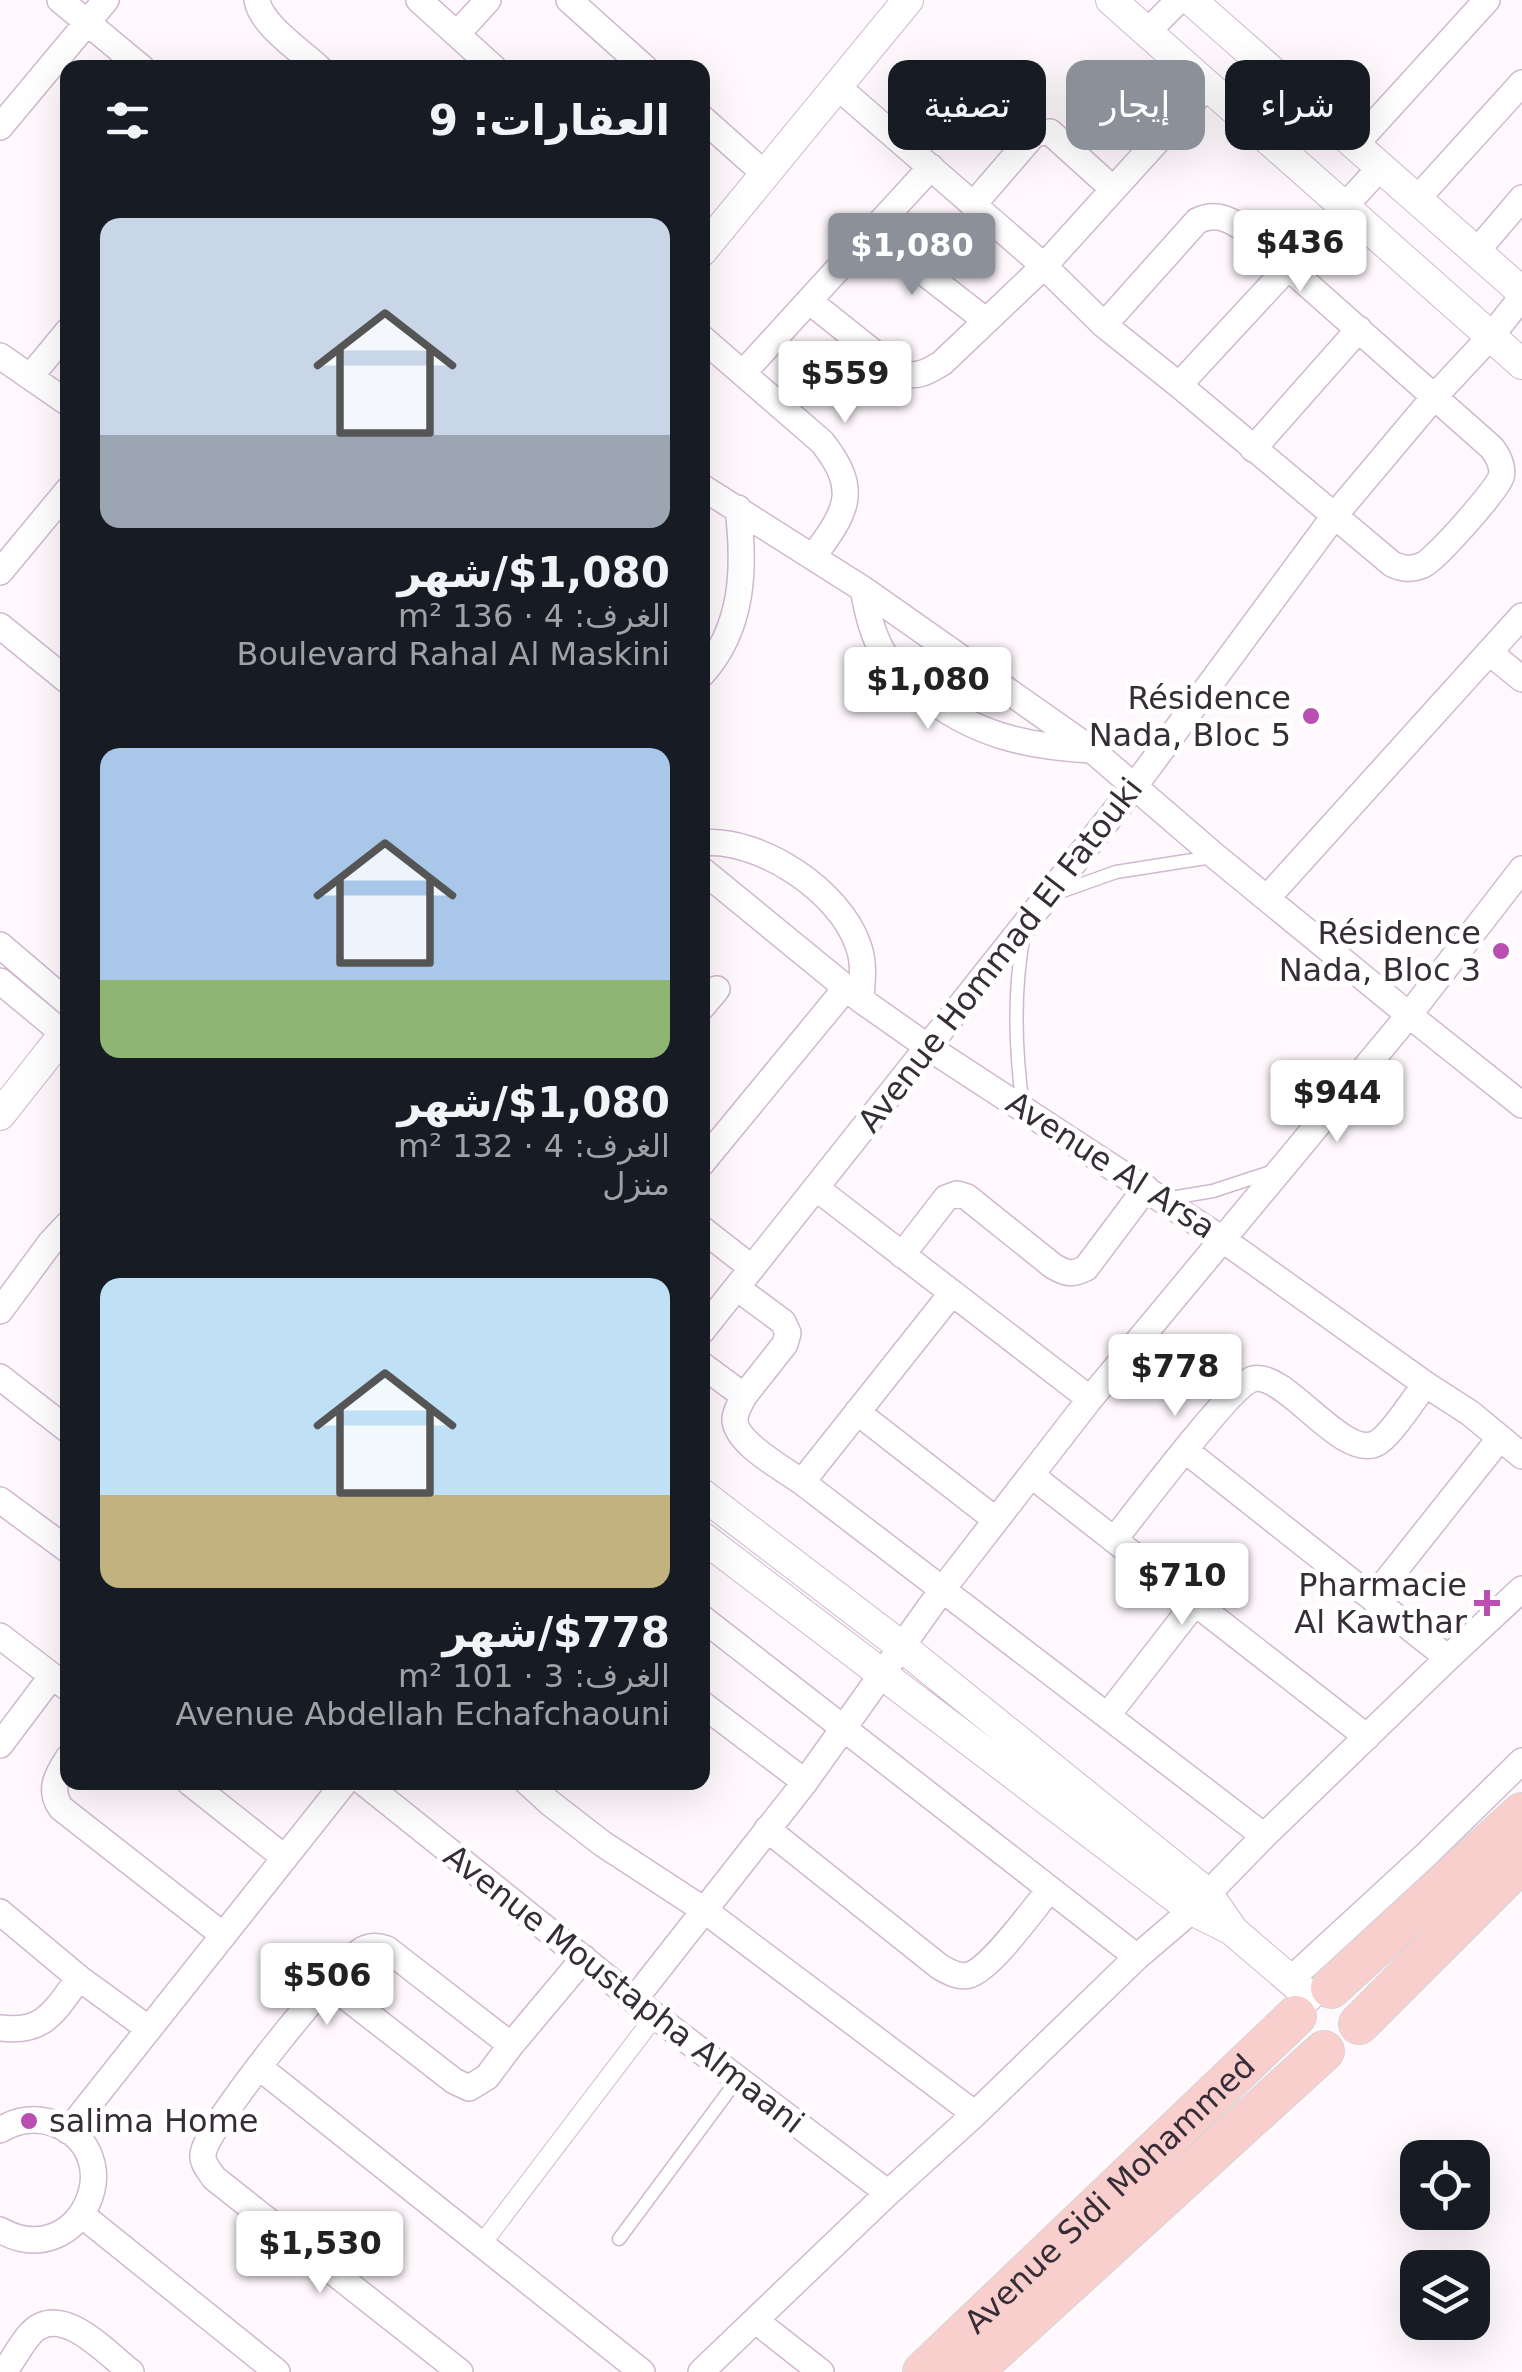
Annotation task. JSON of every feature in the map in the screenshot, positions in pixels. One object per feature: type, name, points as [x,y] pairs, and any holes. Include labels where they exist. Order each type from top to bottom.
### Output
[{"type":"main road","name":"Avenue Sidi Mohammed","points":[[923,2372],[1306,1995],[1522,1813]]},
{"type":"main road","points":[[1359,2024],[1356,2008],[1346,1994],[1306,1995],[1298,2032],[1308,2045],[1324,2051],[1340,2049],[1353,2039],[1359,2024],[1522,1860]]},
{"type":"main road","name":"Avenue Sidi Mohammed","points":[[972,2372],[1324,2051]]},
{"type":"street","points":[[60,0],[132,60]]},
{"type":"street","points":[[2,119],[106,0]]},
{"type":"street","points":[[257,0],[265,19],[309,60]]},
{"type":"street","points":[[419,0],[485,60]]},
{"type":"street","points":[[457,34],[488,0]]},
{"type":"street","points":[[570,0],[637,60]]},
{"type":"street","points":[[710,241],[908,0]]},
{"type":"street","points":[[1111,0],[1522,364]]},
{"type":"street","points":[[1147,32],[1179,0]]},
{"type":"street","points":[[1191,0],[1259,60]]},
{"type":"street","points":[[1370,129],[1487,0]]},
{"type":"street","points":[[1417,200],[1522,83]]},
{"type":"street","points":[[809,301],[897,370],[908,376],[929,371],[1044,266],[1206,86]]},
{"type":"street","points":[[839,88],[1044,266],[1104,325],[1392,564],[1409,569],[1432,560],[1494,489],[1502,474],[1497,454],[1235,222],[1220,217],[1197,221],[1104,325]]},
{"type":"street","points":[[710,125],[766,174]]},
{"type":"street","points":[[974,205],[1035,133],[1050,132],[1114,189]]},
{"type":"street","points":[[1360,150],[1522,294]]},
{"type":"street","points":[[743,374],[930,168]]},
{"type":"street","points":[[1179,384],[1380,168]]},
{"type":"street","points":[[1476,252],[1522,198]]},
{"type":"street","points":[[872,232],[985,320]]},
{"type":"street","name":"Avenue Hommad El Fatouki","points":[[710,1321],[1134,787],[1336,515],[1435,396],[1492,336],[1522,294]]},
{"type":"street","points":[[1253,448],[1358,329]]},
{"type":"street","points":[[30,378],[60,342]]},
{"type":"street","points":[[710,345],[822,442],[844,477],[844,508],[839,522],[813,557]]},
{"type":"street","points":[[0,356],[60,397]]},
{"type":"street","points":[[710,492],[863,589],[1092,750],[1215,856],[1522,1105]]},
{"type":"street","points":[[0,572],[60,500]]},
{"type":"street","points":[[710,664],[725,644],[734,616],[741,574],[738,508]]},
{"type":"street","points":[[863,589],[874,635],[886,658],[931,700],[990,734],[1028,744],[1092,750]]},
{"type":"street","points":[[1267,898],[1522,616]]},
{"type":"street","points":[[0,626],[60,675]]},
{"type":"street","points":[[1490,653],[1522,679]]},
{"type":"street","points":[[710,843],[739,845],[774,858],[799,875],[833,904],[853,931],[862,962],[854,994],[710,1155]]},
{"type":"street","points":[[634,2000],[805,1782],[942,1590],[1090,1399],[1408,1015],[1522,870]]},
{"type":"street","name":"Avenue Al Arsa","points":[[710,877],[854,994],[928,1047],[1222,1239],[1470,1414],[1522,1456]]},
{"type":"street","points":[[0,945],[60,995]]},
{"type":"street","points":[[0,981],[60,1029]]},
{"type":"street","points":[[0,1115],[60,1041]]},
{"type":"street","points":[[816,1188],[1090,1399]]},
{"type":"street","points":[[902,1255],[946,1198],[956,1194],[968,1197],[1053,1266],[1074,1274],[1086,1268],[1154,1194]]},
{"type":"street","points":[[0,1311],[60,1232]]},
{"type":"street","points":[[710,1238],[783,1322],[788,1333],[785,1344],[744,1396],[735,1415],[736,1429],[753,1448],[1264,1836]]},
{"type":"street","points":[[802,1482],[952,1293]]},
{"type":"street","points":[[710,1371],[744,1396]]},
{"type":"street","points":[[0,1377],[60,1424]]},
{"type":"street","points":[[1114,1540],[1185,1450],[1249,1380],[1272,1381],[1339,1434],[1371,1445],[1389,1431],[1425,1384]]},
{"type":"street","points":[[857,1412],[996,1520]]},
{"type":"street","points":[[1373,1598],[1500,1438]]},
{"type":"street","points":[[1185,1450],[1448,1658]]},
{"type":"street","points":[[1031,1475],[1367,1737]]},
{"type":"street","points":[[0,1500],[60,1544]]},
{"type":"street","points":[[710,1500],[901,1646],[1306,1995],[1427,1854],[1522,1761]]},
{"type":"street","points":[[710,1544],[881,1675],[1200,1902]]},
{"type":"street","points":[[701,2372],[1137,1957],[1200,1902],[1522,1589]]},
{"type":"street","points":[[1107,1716],[1194,1602]]},
{"type":"street","points":[[710,1624],[1137,1957]]},
{"type":"street","points":[[0,1636],[60,1682],[0,1745]]},
{"type":"street","points":[[710,1710],[805,1782]]},
{"type":"street","points":[[60,1770],[54,1798],[61,1808],[224,1935]]},
{"type":"street","points":[[200,1790],[285,1858]]},
{"type":"street","points":[[68,2131],[338,1790]]},
{"type":"street","name":"Avenue Moustapha Almaani","points":[[372,1790],[634,2000],[888,2193]]},
{"type":"street","points":[[536,1790],[604,1844],[704,1910],[975,2114]]},
{"type":"street","points":[[767,1829],[940,1966],[966,1976],[981,1969],[996,1954],[1050,1889]]},
{"type":"street","points":[[0,1912],[78,1978],[149,2030]]},
{"type":"street","points":[[460,2372],[214,2178],[203,2152],[259,2067],[328,1983],[364,1949],[387,1949],[511,2045]]},
{"type":"street","points":[[328,1983],[461,2086],[470,2088],[487,2077],[584,1958]]},
{"type":"street","points":[[0,2028],[23,2030],[40,2023],[56,2010],[78,1978]]},
{"type":"street","points":[[481,2245],[655,2016]]},
{"type":"street","points":[[259,2067],[642,2372]]},
{"type":"street","points":[[0,2130],[18,2122],[44,2120],[68,2131],[83,2146],[94,2175],[92,2196],[82,2215],[64,2231],[34,2240],[0,2230]]},
{"type":"street","points":[[82,2215],[277,2372]]},
{"type":"street","points":[[756,2321],[822,2372]]},
{"type":"street","points":[[4,2372],[31,2334],[42,2325],[56,2322],[80,2332],[130,2372]]},
{"type":"lane","points":[[1046,898],[1116,872],[1215,856]]},
{"type":"lane","points":[[1023,1107],[1016,1002],[1027,922]]},
{"type":"lane","points":[[1154,1194],[1213,1191],[1281,1168]]},
{"type":"lane","points":[[619,2240],[737,2080]]},
{"type":"place","name":"Résidence Nada, Bloc 5","points":[[1311,716]]},
{"type":"place","name":"Résidence Nada, Bloc 3","points":[[1501,951]]},
{"type":"place","name":"Pharmacie Al Kawthar","points":[[1487,1603]]},
{"type":"place","name":"salima Home","points":[[29,2121]]}]
